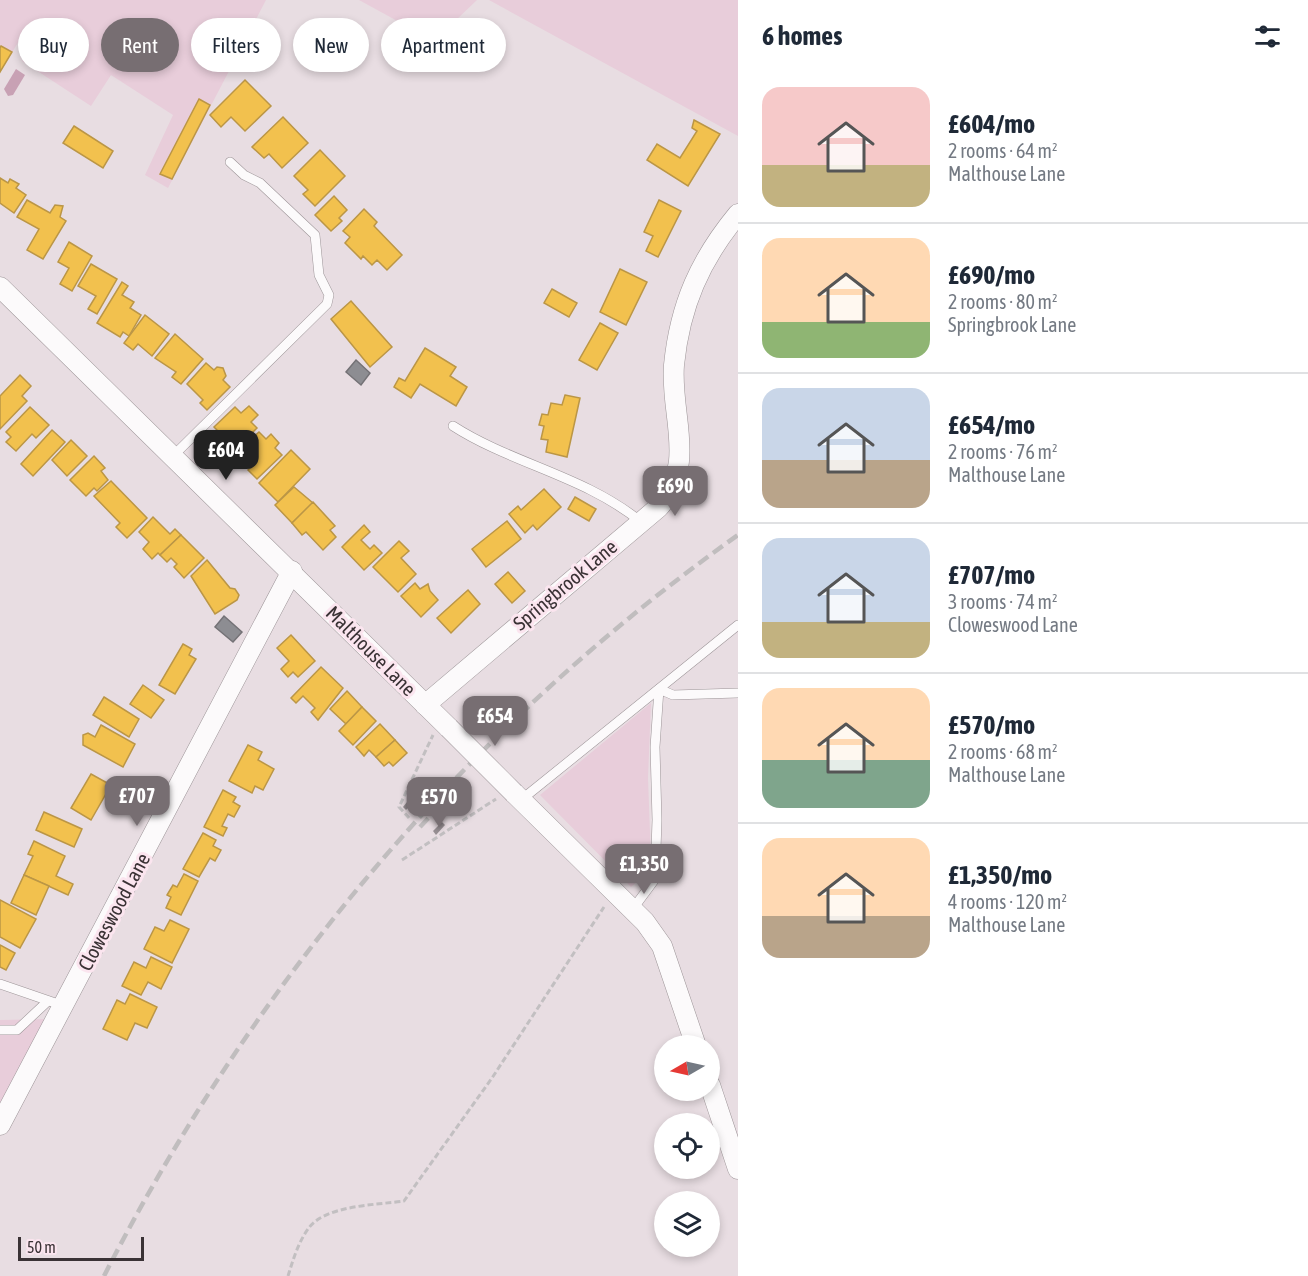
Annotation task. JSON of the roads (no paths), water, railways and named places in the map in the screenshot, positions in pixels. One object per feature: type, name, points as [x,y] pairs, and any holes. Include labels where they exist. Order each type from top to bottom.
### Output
[{"type":"street","name":"Springbrook Lane","points":[[425,705],[641,522],[671,493],[678,470],[680,446],[674,367],[680,324],[692,284],[714,242],[738,214]]},
{"type":"street","name":"Malthouse Lane","points":[[0,287],[292,571],[425,705],[442,728],[632,910],[662,946],[692,1035]]},
{"type":"street","name":"Cloweswood Lane","points":[[0,1125],[56,1004],[292,571]]},
{"type":"street","points":[[715,1101],[738,1169]]},
{"type":"lane","points":[[173,456],[327,304],[329,296],[319,275],[315,235],[260,183],[244,175],[230,162]]},
{"type":"lane","points":[[453,426],[507,456],[519,457],[554,472],[626,510],[641,522]]},
{"type":"lane","points":[[513,796],[738,625]]},
{"type":"lane","points":[[632,910],[655,879],[657,820],[655,747],[659,689],[673,694],[738,693]]},
{"type":"lane","points":[[0,984],[56,1004]]},
{"type":"lane","points":[[0,1030],[16,1030],[56,1004]]},
{"type":"railway","points":[[104,1276],[163,1167],[229,1063],[300,963],[376,867],[458,776],[546,690],[639,610],[738,535]]},
{"type":"railway","points":[[420,827],[451,794]]}]
